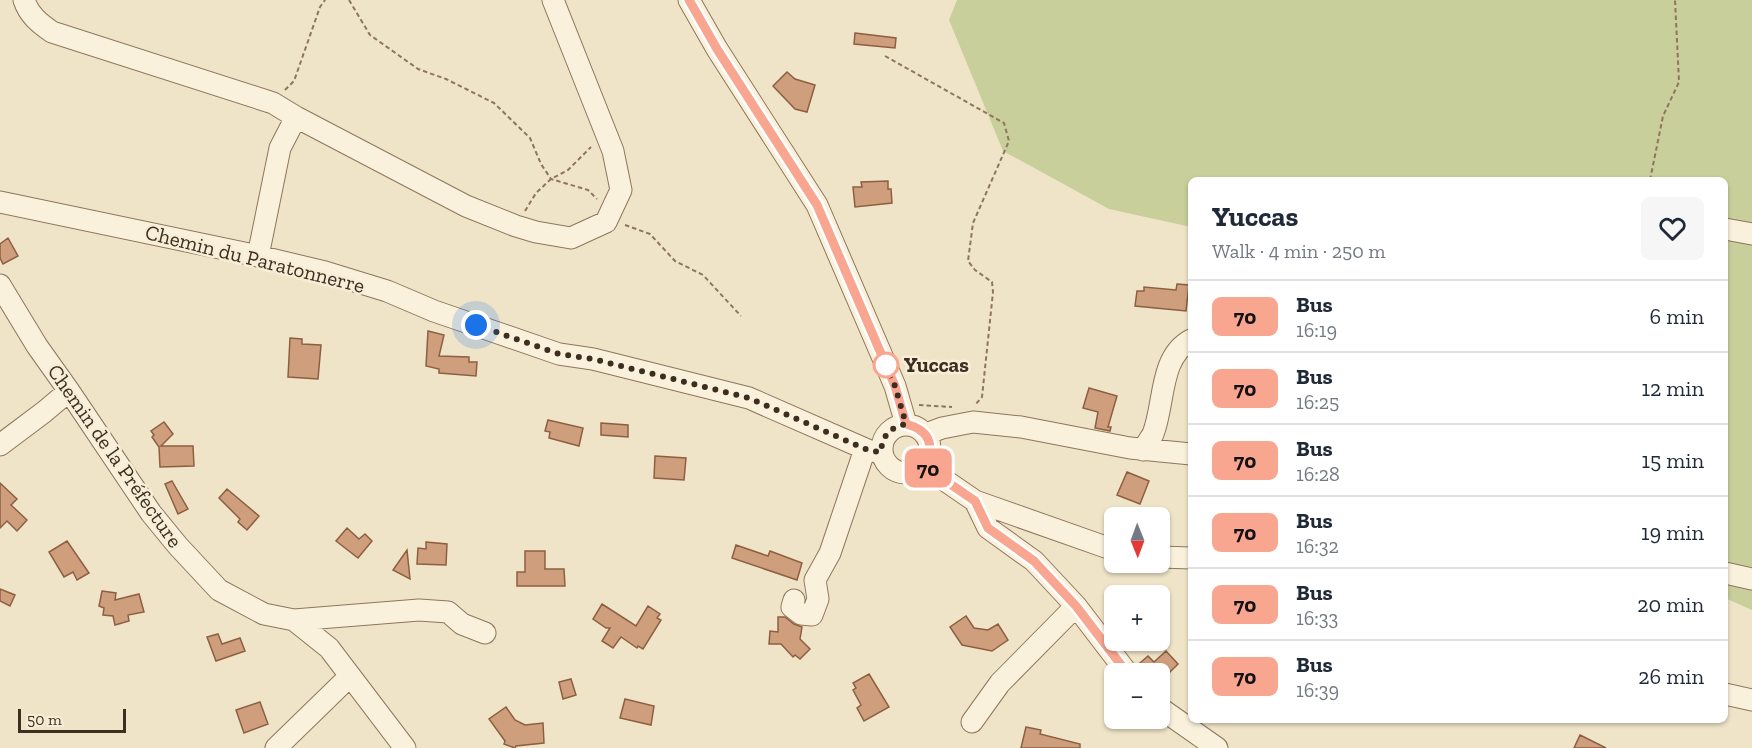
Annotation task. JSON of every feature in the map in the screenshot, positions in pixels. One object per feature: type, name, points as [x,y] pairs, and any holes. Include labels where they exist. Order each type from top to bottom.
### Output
[{"type":"street","points":[[24,0],[27,9],[39,23],[52,32],[273,103],[466,206],[516,226],[571,238],[606,222],[621,190],[613,151],[553,0]]},
{"type":"street","points":[[689,0],[717,49],[817,205],[895,386],[903,415],[926,434],[930,445],[930,456],[924,466],[915,472],[904,474],[893,470],[873,450]]},
{"type":"street","points":[[258,256],[280,147],[296,117]]},
{"type":"street","name":"Chemin du Paratonnerre","points":[[0,202],[325,272],[387,291],[434,311],[559,354],[593,359],[749,398],[873,450]]},
{"type":"street","points":[[1728,230],[1752,234]]},
{"type":"street","name":"Chemin de la Préfecture","points":[[0,285],[37,346],[151,513],[178,546],[219,590],[264,614],[294,620],[329,648],[349,677],[380,712],[405,748]]},
{"type":"street","points":[[1143,450],[1153,433],[1166,376],[1176,352],[1188,342]]},
{"type":"street","points":[[0,445],[69,391]]},
{"type":"street","points":[[794,600],[792,607],[801,614],[812,615],[818,599],[815,580],[830,553],[873,450],[898,426],[903,415]]},
{"type":"street","points":[[926,434],[942,428],[973,423],[1021,427],[1101,444],[1188,454]]},
{"type":"street","points":[[924,466],[975,501],[1104,546]]},
{"type":"street","points":[[975,501],[988,528],[1034,561],[1076,606],[1120,663]]},
{"type":"street","points":[[1170,557],[1188,558]]},
{"type":"street","points":[[1728,574],[1752,579]]},
{"type":"street","points":[[972,722],[1000,683],[1076,606]]},
{"type":"street","points":[[294,620],[419,610],[448,612],[462,624],[484,633]]},
{"type":"street","points":[[276,748],[349,677]]},
{"type":"street","points":[[1728,695],[1752,700]]},
{"type":"street","points":[[1170,715],[1218,748]]},
{"type":"path","points":[[278,97],[294,81],[320,7],[325,0]]},
{"type":"path","points":[[349,0],[370,35],[418,69],[446,79],[494,103],[530,138],[541,164],[551,179],[588,190],[600,201]]},
{"type":"path","points":[[1651,177],[1663,116],[1679,82],[1675,0]]},
{"type":"path","points":[[885,56],[1004,123],[1009,141],[973,223],[968,261],[975,270],[992,282],[993,292],[982,397],[973,407]]},
{"type":"path","points":[[516,226],[536,193],[551,179],[568,170],[597,140]]},
{"type":"path","points":[[625,225],[650,234],[675,261],[703,275],[741,316]]},
{"type":"path","points":[[903,415],[952,407]]},
{"type":"green space","points":[[957,0],[1752,0],[1752,610],[1728,599],[1728,177],[1188,177],[1188,226],[1109,209],[1003,151],[949,20]]},
{"type":"building","points":[[855,33],[896,38],[895,48],[854,44]]},
{"type":"building","points":[[787,72],[795,79],[815,85],[807,112],[795,109],[773,86]]},
{"type":"building","points":[[888,181],[892,203],[855,207],[853,187],[862,187],[861,182]]},
{"type":"building","points":[[8,238],[18,256],[3,264],[0,258],[0,244]]},
{"type":"building","points":[[1177,284],[1188,285],[1186,311],[1135,306],[1137,291],[1144,291],[1144,287],[1176,290]]},
{"type":"building","points":[[428,331],[444,335],[439,356],[469,357],[469,362],[477,362],[476,376],[439,373],[439,369],[426,366]]},
{"type":"building","points":[[290,338],[302,339],[302,344],[321,345],[318,379],[288,377]]},
{"type":"building","points":[[1089,388],[1117,396],[1108,427],[1111,427],[1110,431],[1095,428],[1098,412],[1083,408]]},
{"type":"building","points":[[548,420],[583,428],[579,446],[549,438],[550,432],[545,431]]},
{"type":"building","points":[[164,422],[173,434],[161,446],[193,446],[194,466],[160,467],[159,447],[151,431]]},
{"type":"building","points":[[601,423],[628,425],[628,437],[601,435]]},
{"type":"building","points":[[655,456],[686,458],[684,480],[654,478]]},
{"type":"building","points":[[1127,472],[1149,481],[1140,504],[1117,495]]},
{"type":"building","points":[[172,481],[188,509],[178,514],[165,484]]},
{"type":"building","points":[[0,483],[17,499],[11,505],[27,520],[17,531],[7,521],[0,528]]},
{"type":"building","points":[[227,489],[259,516],[247,530],[238,522],[240,519],[219,498]]},
{"type":"building","points":[[347,528],[359,539],[365,534],[372,541],[358,558],[336,541]]},
{"type":"building","points":[[67,541],[89,573],[77,580],[73,572],[64,577],[49,552]]},
{"type":"building","points":[[426,542],[447,544],[446,565],[417,564],[418,548],[426,549]]},
{"type":"building","points":[[736,545],[768,556],[770,551],[802,563],[797,580],[732,558]]},
{"type":"building","points":[[407,550],[410,579],[393,570]]},
{"type":"building","points":[[525,551],[545,551],[545,569],[564,569],[565,586],[517,586],[517,572],[525,572]]},
{"type":"building","points":[[0,589],[15,595],[10,606],[0,601]]},
{"type":"building","points":[[102,591],[116,593],[115,600],[139,594],[144,612],[128,615],[129,621],[115,625],[113,616],[103,615],[104,608],[99,606]]},
{"type":"building","points":[[602,604],[636,626],[648,606],[660,614],[657,618],[661,620],[643,649],[638,646],[637,648],[621,637],[613,648],[602,641],[610,628],[606,628],[593,619]]},
{"type":"building","points":[[966,616],[974,628],[988,630],[998,624],[1008,640],[992,651],[962,645],[950,627]]},
{"type":"building","points":[[778,617],[785,617],[802,627],[800,639],[810,649],[800,659],[795,655],[793,657],[781,644],[769,644],[770,631],[778,632]]},
{"type":"building","points":[[218,634],[222,644],[240,638],[245,651],[216,661],[207,637]]},
{"type":"building","points":[[1166,651],[1178,664],[1170,672],[1170,663],[1140,663],[1148,656],[1154,662]]},
{"type":"building","points":[[869,674],[889,707],[864,721],[857,708],[861,705],[853,690],[856,688],[853,683]]},
{"type":"building","points":[[571,679],[576,695],[563,699],[559,682]]},
{"type":"building","points":[[625,699],[654,706],[651,725],[620,718]]},
{"type":"building","points":[[260,702],[268,724],[244,733],[236,710]]},
{"type":"building","points":[[506,707],[515,720],[525,725],[543,723],[544,743],[516,746],[515,748],[504,744],[505,741],[489,719]]},
{"type":"building","points":[[1026,727],[1041,730],[1040,734],[1080,744],[1080,748],[1021,748]]},
{"type":"building","points":[[1580,735],[1606,748],[1574,748]]},
{"type":"bus line","name":"70","points":[[689,0],[717,49],[817,205],[895,386],[906,424],[917,427],[926,434],[930,445],[930,456],[924,466],[975,501],[988,528],[1034,561],[1076,606],[1120,663]]},
{"type":"place","name":"Yuccas","points":[[886,365]]},
{"type":"route","points":[[476,325],[559,354],[593,359],[749,398],[870,451],[881,452],[885,436],[891,430],[906,424],[886,365]]}]
